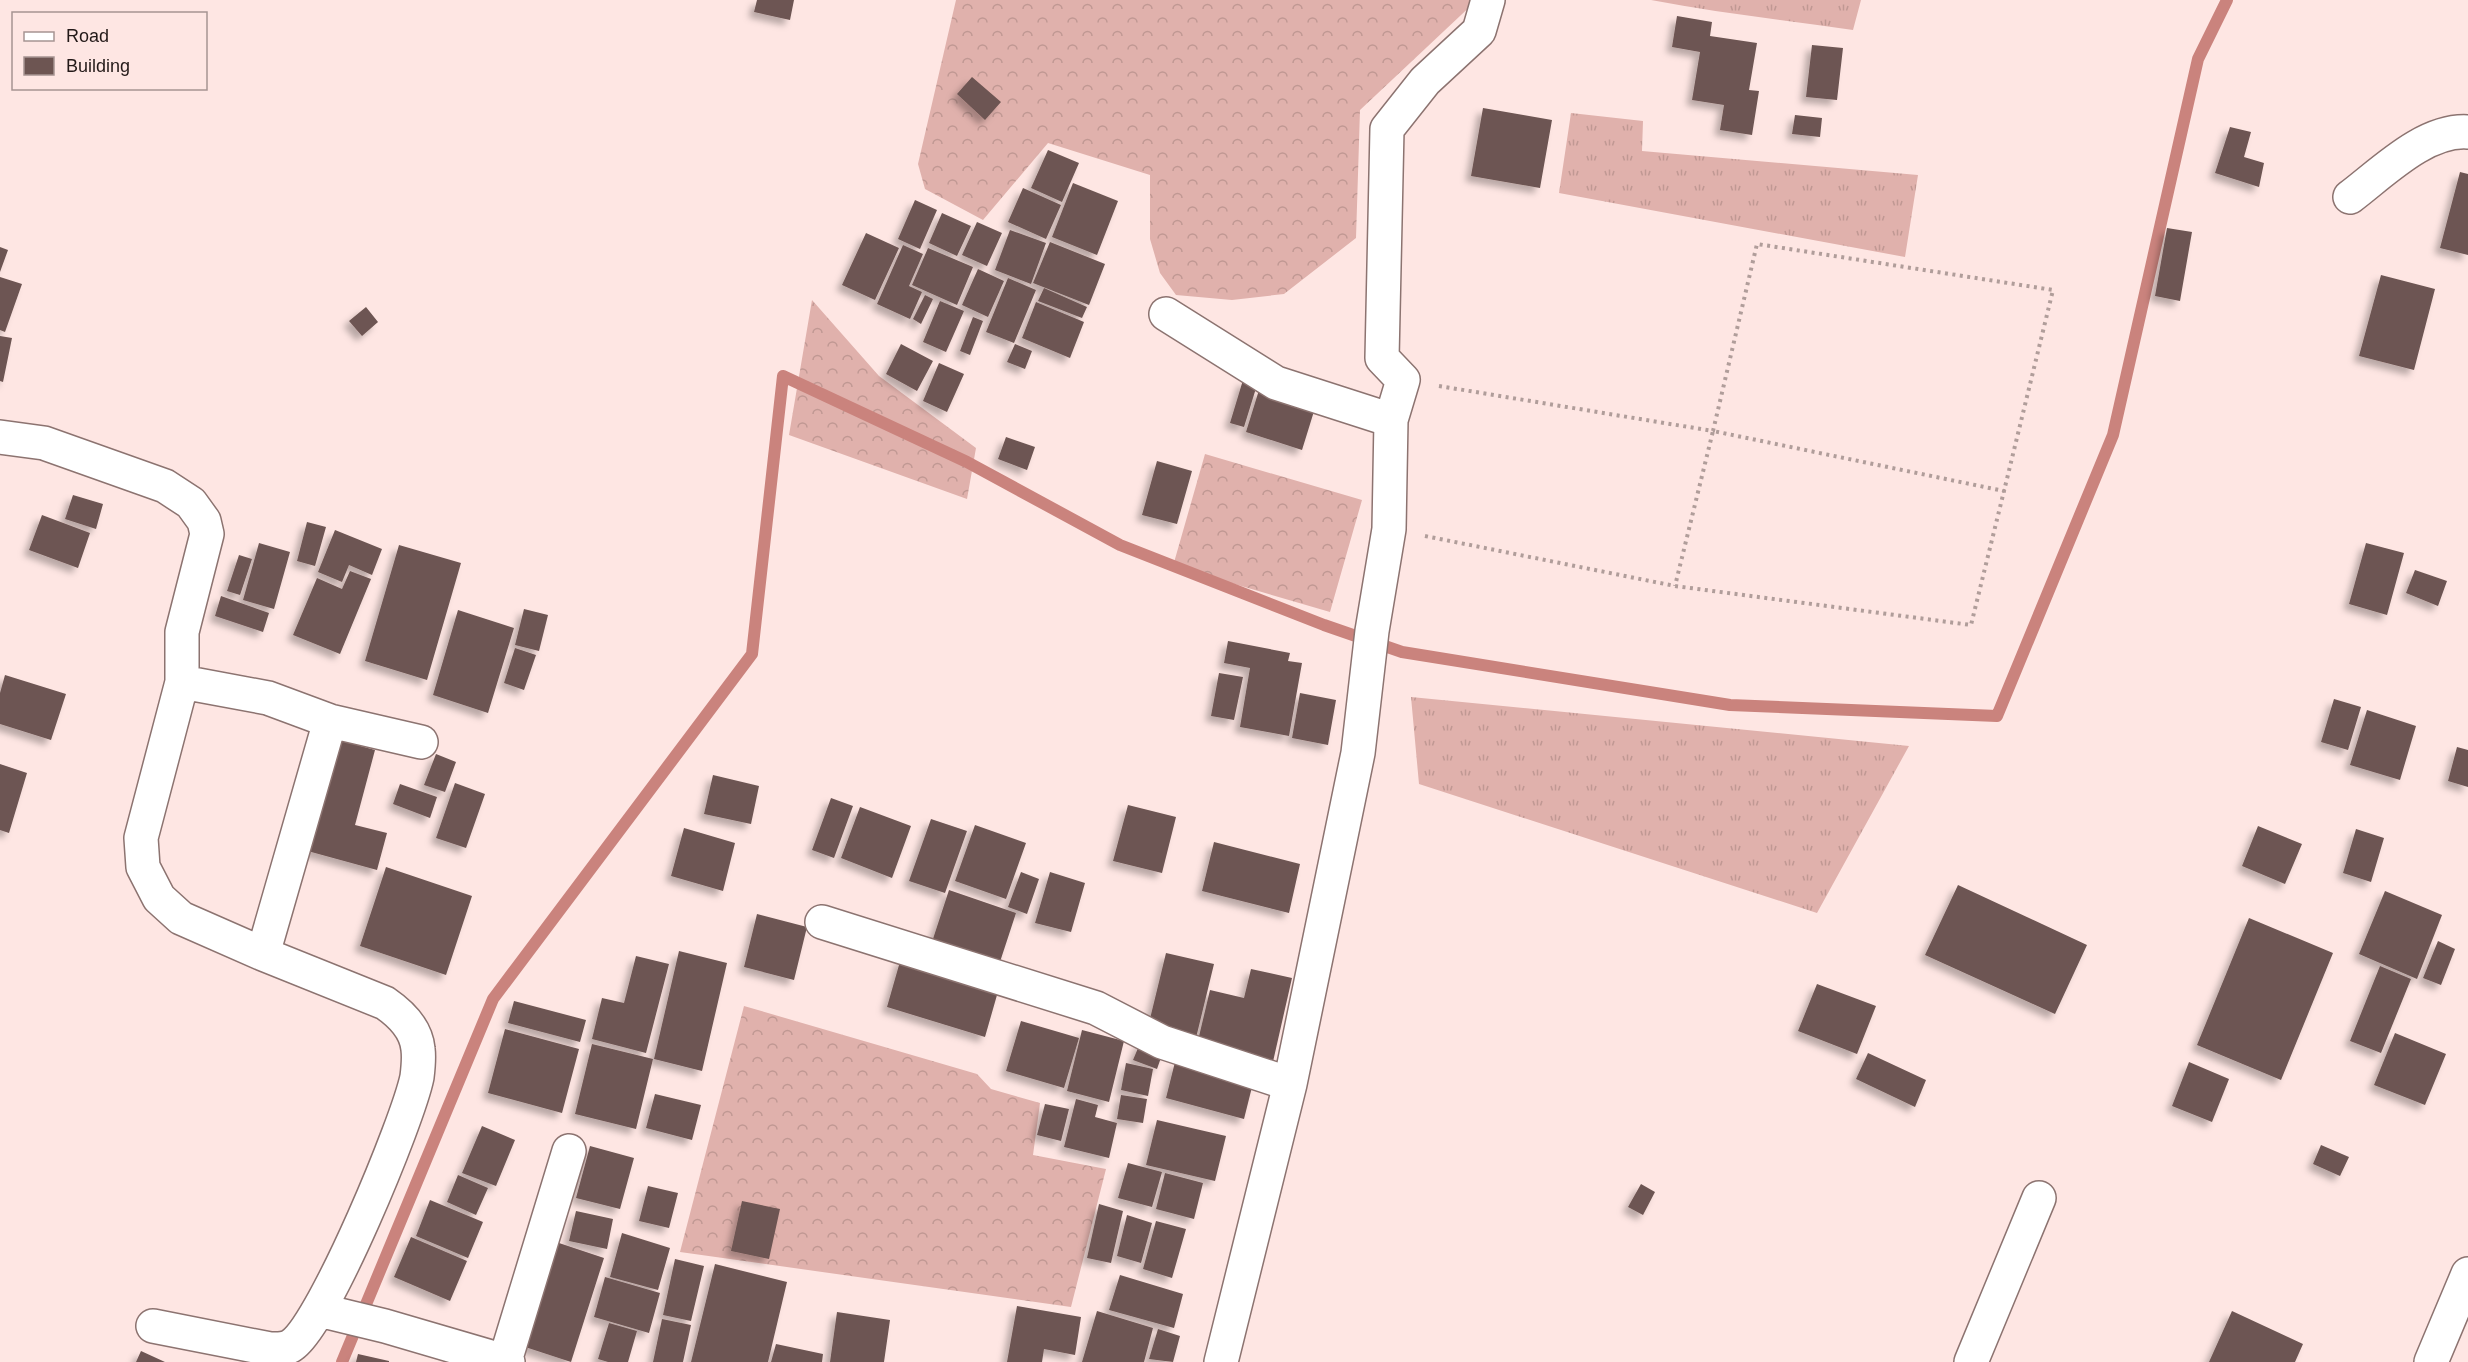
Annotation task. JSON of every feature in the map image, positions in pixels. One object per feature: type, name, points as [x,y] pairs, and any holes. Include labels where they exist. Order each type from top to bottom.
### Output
[{"type":"street","points":[[1221,1362],[1290,1084],[1358,753],[1370,646],[1389,529],[1391,420],[1403,380],[1382,358],[1387,129],[1425,81],[1479,31],[1488,0]]},
{"type":"street","points":[[2350,197],[2427,140],[2468,132]]},
{"type":"street","points":[[1166,314],[1276,383],[1391,420]]},
{"type":"street","points":[[0,437],[44,443],[165,486],[191,503],[204,521],[207,534],[182,632],[182,682],[141,838],[143,867],[159,898],[181,918],[262,954],[385,1003],[400,1013],[411,1027],[418,1048],[417,1076],[405,1113],[362,1221],[332,1313],[283,1350],[153,1326]]},
{"type":"street","points":[[182,682],[268,698],[330,721],[421,742]]},
{"type":"street","points":[[262,954],[330,721]]},
{"type":"street","points":[[822,922],[1096,1008],[1162,1042],[1290,1084]]},
{"type":"street","points":[[332,1313],[386,1326],[506,1361],[569,1151]]},
{"type":"street","points":[[1971,1362],[2039,1198]]},
{"type":"street","points":[[2431,1362],[2468,1274]]},
{"type":"path","points":[[1389,529],[1675,585],[1971,625],[2053,290],[1757,244],[1675,585]]},
{"type":"path","points":[[1403,380],[1713,431],[2004,491]]},
{"type":"green space","points":[[956,0],[1477,0],[1360,110],[1356,238],[1284,294],[1232,300],[1176,295],[1160,273],[1150,239],[1150,175],[1048,143],[983,220],[925,189],[918,164]]},
{"type":"green space","points":[[1651,0],[1861,0],[1853,30]]},
{"type":"green space","points":[[1571,113],[1643,121],[1642,151],[1918,175],[1905,257],[1559,193]]},
{"type":"green space","points":[[812,300],[879,376],[976,448],[967,499],[789,435]]},
{"type":"green space","points":[[1205,454],[1362,500],[1330,612],[1173,566]]},
{"type":"green space","points":[[1411,697],[1909,746],[1817,913],[1419,784]]},
{"type":"green space","points":[[744,1006],[977,1074],[991,1089],[1040,1103],[1033,1155],[1106,1169],[1071,1307],[680,1252]]},
{"type":"building","points":[[757,0],[794,0],[790,20],[754,12]]},
{"type":"building","points":[[1677,16],[1712,22],[1710,36],[1757,43],[1749,90],[1759,91],[1752,135],[1720,130],[1724,105],[1692,100],[1700,52],[1672,47]]},
{"type":"building","points":[[1812,45],[1843,48],[1837,100],[1806,97]]},
{"type":"building","points":[[972,77],[1001,102],[985,120],[957,94]]},
{"type":"building","points":[[1483,108],[1552,120],[1540,188],[1471,176]]},
{"type":"building","points":[[1795,115],[1822,118],[1820,137],[1792,134]]},
{"type":"building","points":[[2230,127],[2251,132],[2244,157],[2264,163],[2259,187],[2215,173]]},
{"type":"building","points":[[1048,150],[1079,163],[1062,202],[1031,188]]},
{"type":"building","points":[[2460,172],[2468,174],[2468,255],[2440,248]]},
{"type":"building","points":[[1073,183],[1118,201],[1097,255],[1052,237]]},
{"type":"building","points":[[1023,188],[1061,205],[1046,239],[1008,222]]},
{"type":"building","points":[[915,200],[937,210],[920,249],[898,239]]},
{"type":"building","points":[[942,213],[971,226],[957,256],[929,243]]},
{"type":"building","points":[[977,222],[1002,233],[987,266],[962,255]]},
{"type":"building","points":[[2167,228],[2192,232],[2180,301],[2155,296]]},
{"type":"building","points":[[1010,230],[1046,243],[1031,284],[995,270]]},
{"type":"building","points":[[866,233],[899,248],[875,300],[842,285]]},
{"type":"building","points":[[1050,242],[1105,264],[1089,305],[1033,283]]},
{"type":"building","points":[[903,245],[923,254],[909,286],[922,292],[910,319],[877,304]]},
{"type":"building","points":[[0,247],[8,250],[0,272]]},
{"type":"building","points":[[928,248],[973,267],[957,305],[912,285]]},
{"type":"building","points":[[978,269],[1004,281],[988,317],[962,305]]},
{"type":"building","points":[[2381,275],[2435,289],[2414,370],[2359,356]]},
{"type":"building","points":[[0,277],[22,284],[5,332],[0,330]]},
{"type":"building","points":[[1008,278],[1036,290],[1014,343],[986,332]]},
{"type":"building","points":[[1044,288],[1087,307],[1082,318],[1038,301]]},
{"type":"building","points":[[925,295],[933,299],[921,324],[913,319]]},
{"type":"building","points":[[940,301],[964,311],[946,352],[923,342]]},
{"type":"building","points":[[1036,302],[1084,322],[1070,358],[1022,338]]},
{"type":"building","points":[[366,307],[378,322],[362,336],[349,321]]},
{"type":"building","points":[[973,317],[983,321],[970,355],[960,351]]},
{"type":"building","points":[[0,336],[12,338],[3,382],[0,381]]},
{"type":"building","points":[[901,344],[933,361],[917,391],[886,374]]},
{"type":"building","points":[[1015,344],[1032,351],[1025,369],[1007,362]]},
{"type":"building","points":[[939,363],[964,374],[947,412],[923,401]]},
{"type":"building","points":[[1243,380],[1257,385],[1244,427],[1230,423]]},
{"type":"building","points":[[1259,390],[1315,408],[1302,450],[1246,432]]},
{"type":"building","points":[[1006,437],[1035,447],[1027,470],[998,459]]},
{"type":"building","points":[[1157,461],[1192,471],[1177,524],[1142,515]]},
{"type":"building","points":[[73,495],[103,504],[96,529],[65,519]]},
{"type":"building","points":[[42,515],[90,533],[78,568],[29,550]]},
{"type":"building","points":[[307,522],[326,527],[315,566],[297,561]]},
{"type":"building","points":[[335,530],[382,549],[372,575],[349,565],[342,582],[318,572]]},
{"type":"building","points":[[259,543],[290,552],[274,609],[243,600]]},
{"type":"building","points":[[2366,543],[2404,553],[2387,615],[2349,604]]},
{"type":"building","points":[[399,545],[461,563],[427,680],[365,661]]},
{"type":"building","points":[[239,555],[252,559],[240,595],[227,591]]},
{"type":"building","points":[[2415,570],[2447,581],[2438,606],[2406,593]]},
{"type":"building","points":[[350,571],[371,579],[340,654],[293,635],[317,578],[342,589]]},
{"type":"building","points":[[221,596],[269,613],[263,632],[215,616]]},
{"type":"building","points":[[524,609],[548,615],[539,651],[515,645]]},
{"type":"building","points":[[458,610],[514,628],[488,713],[433,695]]},
{"type":"building","points":[[1228,641],[1290,653],[1288,661],[1302,663],[1289,736],[1240,727],[1250,668],[1224,663]]},
{"type":"building","points":[[515,648],[536,655],[524,690],[504,683]]},
{"type":"building","points":[[1219,673],[1243,677],[1234,720],[1211,716]]},
{"type":"building","points":[[5,675],[66,694],[51,740],[0,724],[0,693]]},
{"type":"building","points":[[1300,693],[1336,700],[1328,745],[1292,738]]},
{"type":"building","points":[[2334,699],[2361,707],[2348,750],[2321,742]]},
{"type":"building","points":[[2367,710],[2416,726],[2400,780],[2350,765]]},
{"type":"building","points":[[329,737],[375,750],[355,825],[387,833],[377,870],[304,850]]},
{"type":"building","points":[[2457,747],[2468,750],[2468,787],[2448,781]]},
{"type":"building","points":[[436,754],[456,762],[445,792],[424,785]]},
{"type":"building","points":[[0,764],[27,773],[9,833],[0,830]]},
{"type":"building","points":[[713,775],[759,786],[751,824],[704,814]]},
{"type":"building","points":[[455,783],[485,794],[466,848],[436,838]]},
{"type":"building","points":[[400,784],[437,797],[430,818],[393,804]]},
{"type":"building","points":[[831,798],[853,806],[834,858],[812,850]]},
{"type":"building","points":[[1128,805],[1176,817],[1162,873],[1113,861]]},
{"type":"building","points":[[860,807],[911,826],[892,878],[841,858]]},
{"type":"building","points":[[931,819],[967,831],[945,893],[909,881]]},
{"type":"building","points":[[975,825],[1026,843],[1006,899],[955,881]]},
{"type":"building","points":[[2258,826],[2302,844],[2285,884],[2242,866]]},
{"type":"building","points":[[684,828],[735,843],[723,891],[671,876]]},
{"type":"building","points":[[2356,829],[2384,838],[2371,882],[2343,873]]},
{"type":"building","points":[[1214,842],[1300,864],[1289,913],[1202,891]]},
{"type":"building","points":[[386,867],[472,896],[446,975],[360,946]]},
{"type":"building","points":[[1021,872],[1039,879],[1027,914],[1008,907]]},
{"type":"building","points":[[1050,872],[1085,883],[1071,932],[1035,923]]},
{"type":"building","points":[[1958,885],[2087,945],[2055,1014],[1925,955]]},
{"type":"building","points":[[949,890],[1016,913],[997,971],[930,948]]},
{"type":"building","points":[[2385,891],[2442,915],[2417,979],[2359,954]]},
{"type":"building","points":[[757,914],[807,927],[794,980],[744,967]]},
{"type":"building","points":[[2249,918],[2333,953],[2281,1080],[2197,1045]]},
{"type":"building","points":[[2438,941],[2455,949],[2441,985],[2423,978]]},
{"type":"building","points":[[679,951],[727,963],[702,1071],[654,1059]]},
{"type":"building","points":[[1166,953],[1214,964],[1196,1038],[1148,1027]]},
{"type":"building","points":[[636,956],[669,964],[646,1053],[592,1039],[602,998],[624,1003]]},
{"type":"building","points":[[901,958],[999,988],[985,1037],[887,1007]]},
{"type":"building","points":[[2380,966],[2411,979],[2381,1053],[2350,1041]]},
{"type":"building","points":[[1251,969],[1292,978],[1272,1066],[1196,1049],[1210,990],[1244,998]]},
{"type":"building","points":[[1817,984],[1876,1006],[1857,1054],[1798,1031]]},
{"type":"building","points":[[514,1001],[586,1020],[580,1042],[508,1023]]},
{"type":"building","points":[[1021,1021],[1079,1038],[1064,1088],[1006,1071]]},
{"type":"building","points":[[505,1029],[579,1049],[562,1113],[488,1093]]},
{"type":"building","points":[[1082,1030],[1124,1041],[1109,1102],[1067,1091]]},
{"type":"building","points":[[2395,1033],[2446,1054],[2425,1105],[2374,1085]]},
{"type":"building","points":[[1141,1041],[1164,1049],[1157,1069],[1133,1060]]},
{"type":"building","points":[[592,1044],[653,1059],[636,1129],[575,1114]]},
{"type":"building","points":[[1868,1053],[1926,1080],[1915,1107],[1856,1079]]},
{"type":"building","points":[[1175,1062],[1253,1083],[1244,1119],[1166,1098]]},
{"type":"building","points":[[2189,1062],[2229,1079],[2212,1122],[2172,1106]]},
{"type":"building","points":[[1126,1063],[1153,1069],[1148,1096],[1121,1090]]},
{"type":"building","points":[[655,1094],[701,1105],[692,1140],[646,1128]]},
{"type":"building","points":[[1121,1095],[1147,1099],[1143,1123],[1117,1119]]},
{"type":"building","points":[[1076,1099],[1098,1105],[1095,1117],[1117,1123],[1109,1158],[1064,1147]]},
{"type":"building","points":[[1045,1104],[1069,1109],[1061,1141],[1037,1135]]},
{"type":"building","points":[[1157,1120],[1226,1136],[1215,1181],[1146,1165]]},
{"type":"building","points":[[482,1126],[515,1140],[496,1186],[462,1173]]},
{"type":"building","points":[[2321,1145],[2349,1157],[2340,1176],[2313,1164]]},
{"type":"building","points":[[590,1146],[634,1158],[620,1209],[576,1198]]},
{"type":"building","points":[[1128,1163],[1162,1172],[1152,1207],[1118,1198]]},
{"type":"building","points":[[1165,1173],[1203,1183],[1194,1219],[1156,1209]]},
{"type":"building","points":[[458,1175],[488,1188],[476,1215],[447,1202]]},
{"type":"building","points":[[1641,1184],[1655,1192],[1643,1215],[1628,1207]]},
{"type":"building","points":[[648,1186],[678,1193],[669,1228],[639,1221]]},
{"type":"building","points":[[430,1200],[483,1222],[468,1258],[416,1236]]},
{"type":"building","points":[[742,1201],[780,1209],[769,1259],[731,1251]]},
{"type":"building","points":[[1099,1204],[1123,1211],[1111,1263],[1087,1258]]},
{"type":"building","points":[[576,1211],[613,1219],[607,1249],[569,1241]]},
{"type":"building","points":[[1127,1215],[1152,1223],[1141,1263],[1117,1256]]},
{"type":"building","points":[[1156,1221],[1186,1229],[1172,1278],[1143,1269]]},
{"type":"building","points":[[622,1233],[670,1248],[658,1290],[610,1277]]},
{"type":"building","points":[[411,1237],[467,1261],[450,1301],[394,1277]]},
{"type":"building","points":[[559,1243],[604,1258],[571,1362],[516,1344],[535,1283],[545,1287]]},
{"type":"building","points":[[675,1259],[704,1266],[691,1321],[663,1315]]},
{"type":"building","points":[[715,1264],[787,1282],[768,1362],[691,1362]]},
{"type":"building","points":[[1120,1275],[1183,1294],[1174,1328],[1109,1310]]},
{"type":"building","points":[[605,1277],[660,1293],[649,1333],[594,1317]]},
{"type":"building","points":[[1017,1306],[1081,1317],[1075,1355],[1044,1349],[1042,1362],[1007,1362]]},
{"type":"building","points":[[1097,1311],[1153,1328],[1144,1362],[1082,1362]]},
{"type":"building","points":[[2232,1311],[2303,1344],[2295,1362],[2209,1362]]},
{"type":"building","points":[[837,1312],[890,1320],[884,1362],[830,1362]]},
{"type":"building","points":[[662,1319],[691,1325],[683,1362],[653,1362]]},
{"type":"building","points":[[609,1323],[637,1331],[628,1362],[608,1362],[598,1359]]},
{"type":"building","points":[[1158,1329],[1180,1336],[1173,1362],[1149,1359]]},
{"type":"building","points":[[776,1344],[823,1354],[822,1362],[771,1362]]},
{"type":"building","points":[[141,1351],[165,1362],[136,1362]]},
{"type":"building","points":[[358,1354],[389,1361],[389,1362],[356,1362]]},
{"type":"waterway","points":[[342,1362],[493,999],[752,654],[783,376],[967,462],[1120,545],[1324,625],[1402,652],[1730,705],[1997,716],[2113,435],[2198,59],[2227,0]]}]
